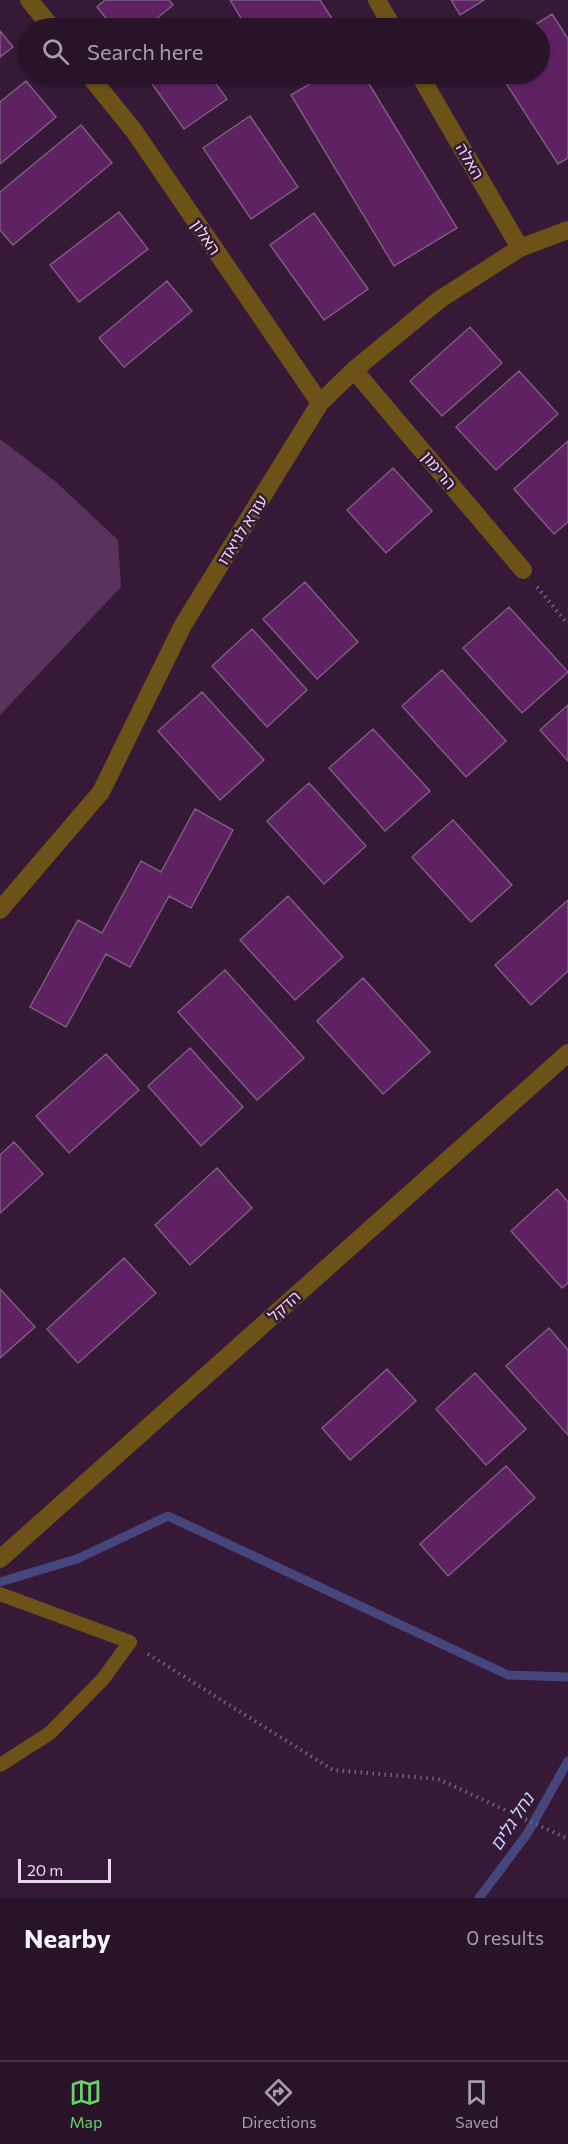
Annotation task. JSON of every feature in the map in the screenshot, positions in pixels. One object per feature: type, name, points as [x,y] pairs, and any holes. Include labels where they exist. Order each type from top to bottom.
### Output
[{"type":"street","points":[[29,0],[44,18]]},
{"type":"street","points":[[376,0],[387,18]]},
{"type":"street","name":"האלון","points":[[96,84],[134,131],[320,403]]},
{"type":"street","name":"האלה","points":[[425,84],[520,248]]},
{"type":"street","name":"עזרא לניאדו","points":[[0,910],[101,792],[183,625],[320,403],[354,370],[439,300],[520,248],[568,230]]},
{"type":"street","name":"הרימון","points":[[354,370],[523,570]]},
{"type":"street","name":"הדקל","points":[[0,1559],[568,1053]]},
{"type":"lane","points":[[0,1594],[130,1642],[103,1679],[50,1733],[0,1765]]},
{"type":"path","points":[[523,570],[568,624]]},
{"type":"path","points":[[130,1642],[333,1770],[438,1779],[568,1839]]},
{"type":"shaded area","points":[[0,439],[56,482],[118,540],[121,587],[0,715]]},
{"type":"building","points":[[105,0],[169,0],[173,5],[157,18],[106,18],[97,7]]},
{"type":"building","points":[[230,0],[320,0],[332,18],[241,18]]},
{"type":"building","points":[[451,0],[484,0],[460,15]]},
{"type":"building","points":[[552,14],[568,39],[568,158],[558,164],[506,84],[550,84],[550,18],[546,18]]},
{"type":"building","points":[[0,31],[13,47],[0,57]]},
{"type":"building","points":[[22,84],[28,84],[56,117],[0,164],[0,102]]},
{"type":"building","points":[[152,84],[216,84],[227,99],[184,129]]},
{"type":"building","points":[[310,84],[369,84],[457,228],[394,266],[291,95]]},
{"type":"building","points":[[250,116],[298,187],[251,219],[203,148]]},
{"type":"building","points":[[81,125],[112,163],[13,245],[0,230],[0,192]]},
{"type":"building","points":[[119,212],[148,249],[79,302],[50,265]]},
{"type":"building","points":[[314,213],[368,289],[324,320],[270,245]]},
{"type":"building","points":[[167,281],[192,311],[124,367],[99,338]]},
{"type":"building","points":[[470,327],[502,363],[442,416],[410,381]]},
{"type":"building","points":[[519,371],[558,414],[496,470],[456,427]]},
{"type":"building","points":[[568,441],[568,522],[554,534],[514,489]]},
{"type":"building","points":[[393,468],[432,511],[386,553],[347,510]]},
{"type":"building","points":[[305,582],[358,642],[317,679],[263,619]]},
{"type":"building","points":[[509,607],[568,672],[522,713],[463,648]]},
{"type":"building","points":[[252,629],[307,690],[267,727],[212,666]]},
{"type":"building","points":[[442,670],[506,741],[466,777],[402,706]]},
{"type":"building","points":[[202,692],[264,760],[220,800],[158,731]]},
{"type":"building","points":[[568,705],[568,761],[540,730]]},
{"type":"building","points":[[373,729],[430,791],[385,831],[329,768]]},
{"type":"building","points":[[309,783],[366,846],[324,884],[267,821]]},
{"type":"building","points":[[195,809],[233,830],[191,908],[169,896],[130,967],[106,954],[66,1027],[30,1007],[78,920],[102,933],[141,861],[161,872]]},
{"type":"building","points":[[453,820],[512,885],[471,922],[412,857]]},
{"type":"building","points":[[288,896],[343,957],[295,1000],[240,940]]},
{"type":"building","points":[[568,900],[568,971],[531,1005],[495,965]]},
{"type":"building","points":[[225,970],[304,1058],[257,1100],[178,1012]]},
{"type":"building","points":[[363,978],[430,1052],[383,1094],[317,1021]]},
{"type":"building","points":[[190,1048],[243,1107],[201,1146],[148,1086]]},
{"type":"building","points":[[106,1054],[139,1090],[69,1153],[36,1116]]},
{"type":"building","points":[[14,1142],[43,1174],[0,1213],[0,1155]]},
{"type":"building","points":[[217,1168],[252,1208],[190,1265],[155,1225]]},
{"type":"building","points":[[557,1189],[568,1202],[568,1283],[562,1288],[511,1231]]},
{"type":"building","points":[[124,1258],[156,1293],[78,1363],[47,1329]]},
{"type":"building","points":[[0,1289],[35,1327],[0,1358]]},
{"type":"building","points":[[549,1328],[568,1350],[568,1435],[506,1366]]},
{"type":"building","points":[[387,1369],[416,1401],[350,1460],[322,1428]]},
{"type":"building","points":[[475,1373],[526,1429],[486,1465],[436,1409]]},
{"type":"building","points":[[506,1466],[535,1498],[448,1576],[420,1544]]},
{"type":"waterway","points":[[0,1582],[77,1559],[168,1516],[508,1675],[568,1677]]},
{"type":"waterway","name":"נחל גלים","points":[[479,1898],[527,1834],[568,1761]]}]
